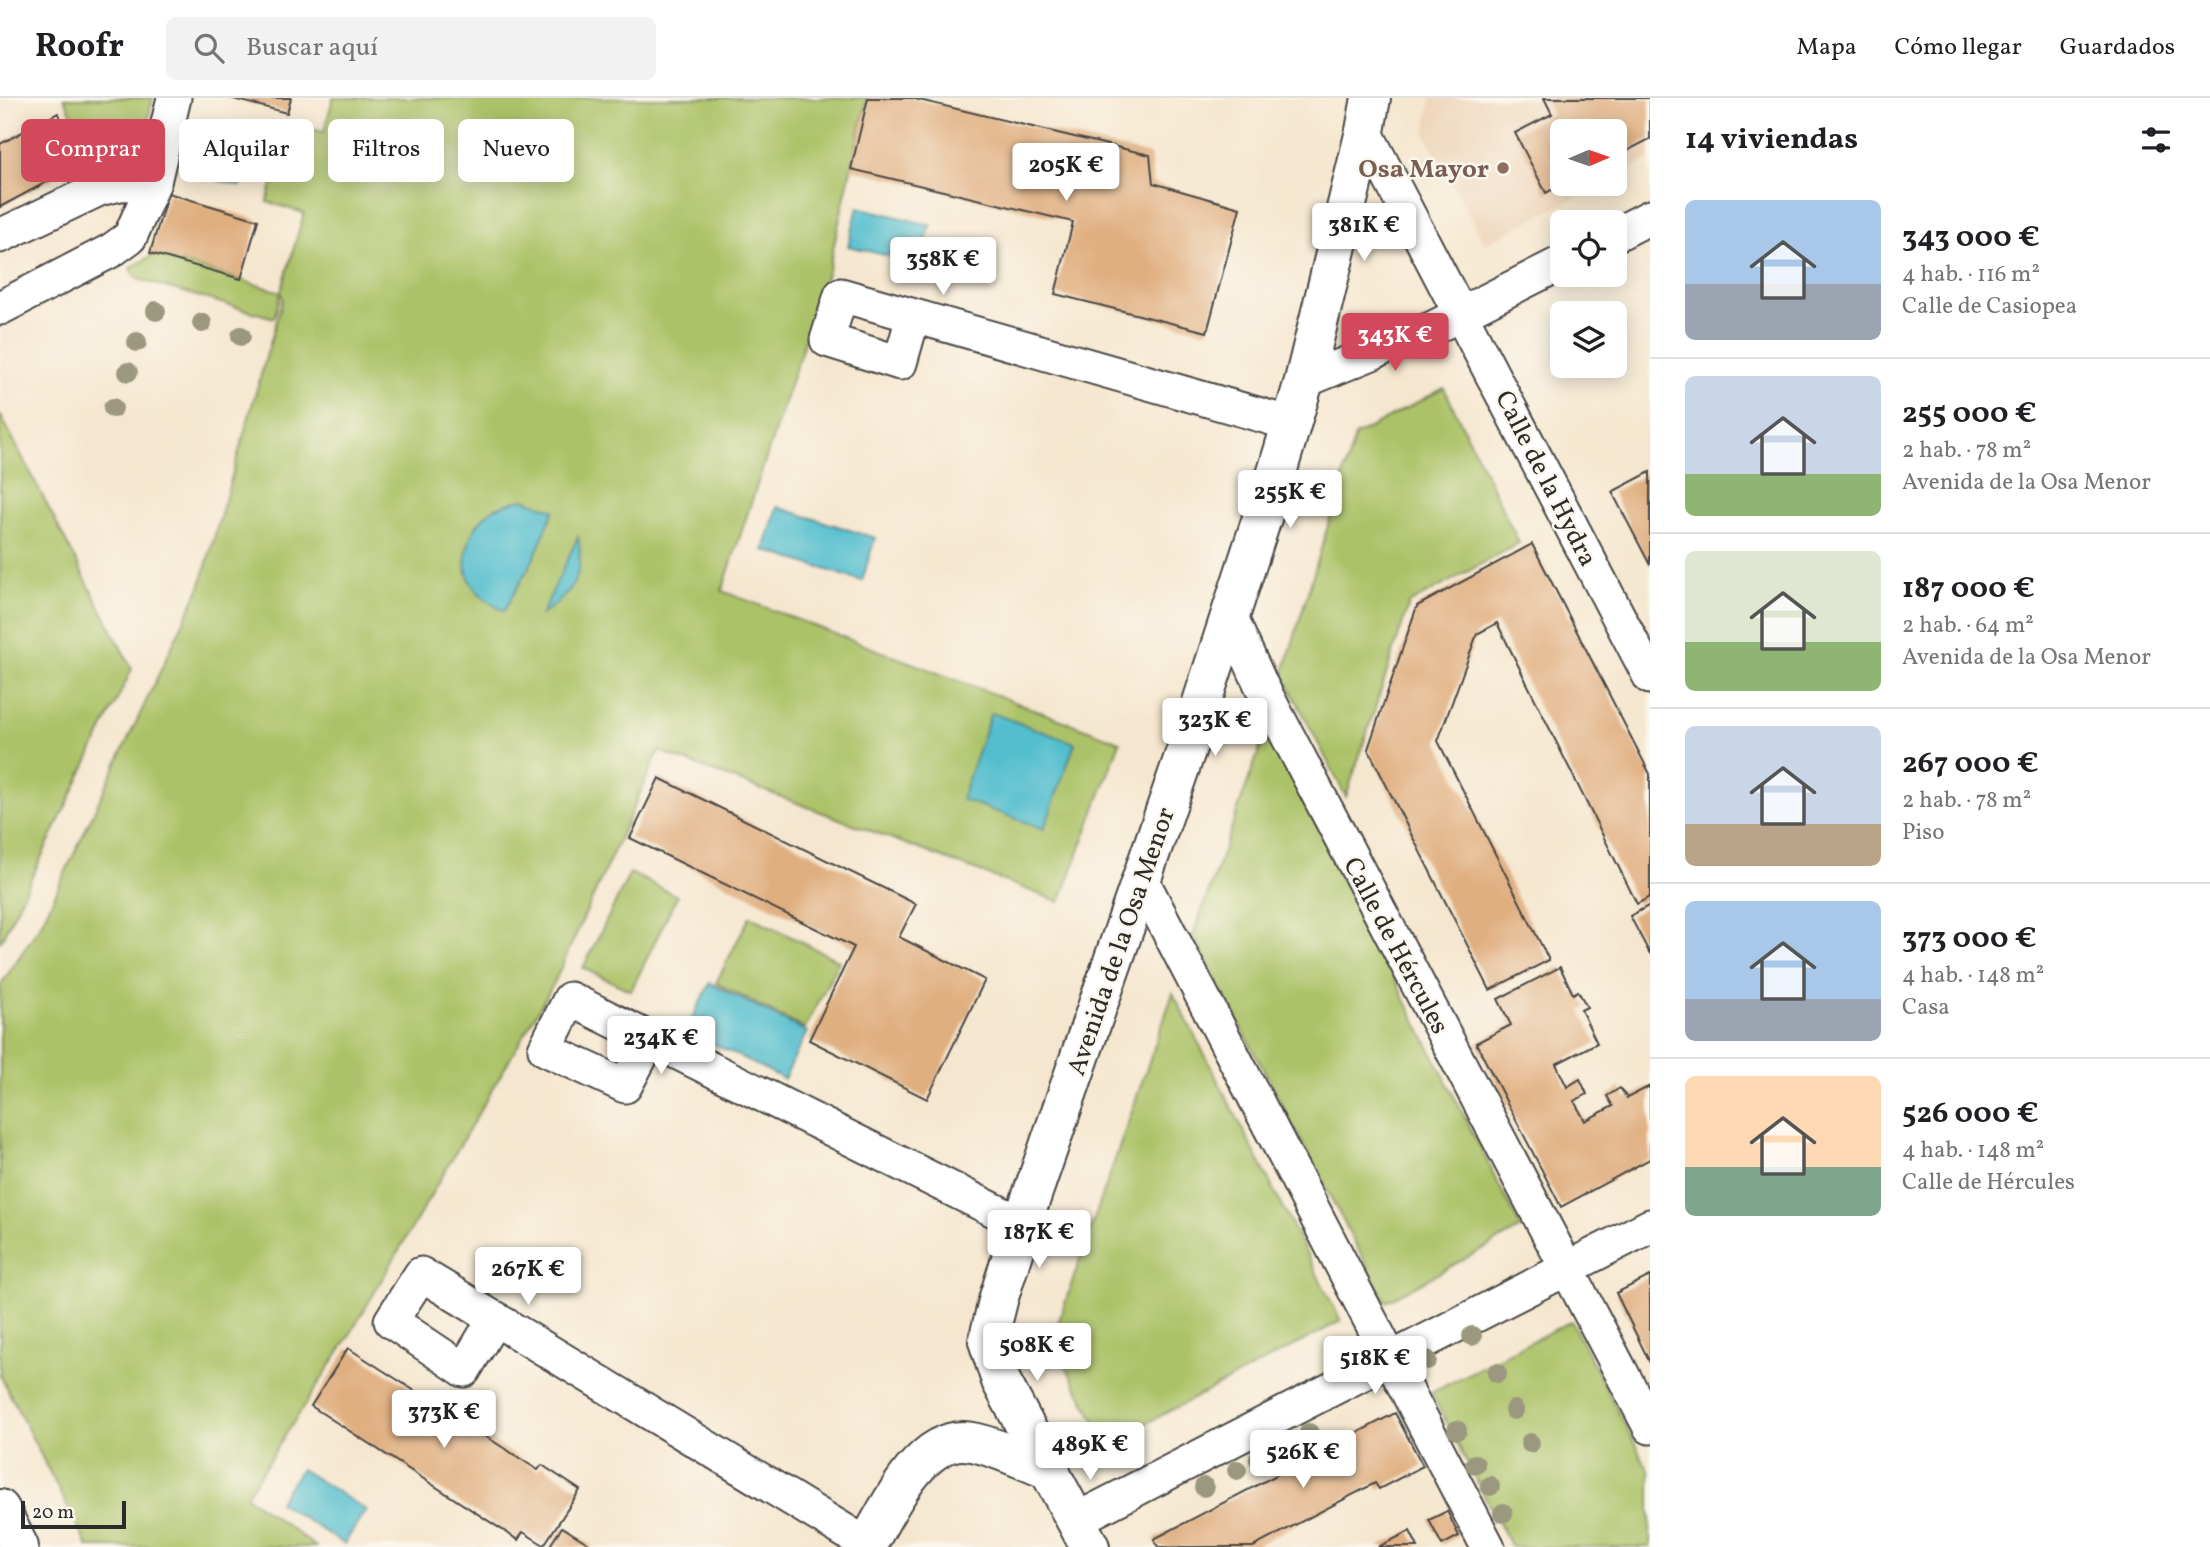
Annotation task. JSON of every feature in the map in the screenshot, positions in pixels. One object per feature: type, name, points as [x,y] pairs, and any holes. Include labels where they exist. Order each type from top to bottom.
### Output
[{"type":"street","points":[[165,134],[174,98]]},
{"type":"street","name":"Calle de la Hydra","points":[[1368,114],[1462,313],[1650,677]]},
{"type":"street","name":"Avenida de la Osa Menor","points":[[1083,1534],[1001,1381],[988,1341],[1022,1224],[1231,618],[1292,424],[1368,114]]},
{"type":"street","points":[[0,236],[99,189],[120,184],[153,182],[131,237],[112,250],[0,308]]},
{"type":"street","points":[[1627,229],[1650,217]]},
{"type":"street","points":[[1304,381],[1435,327],[1550,269]]},
{"type":"street","points":[[913,317],[1292,424]]},
{"type":"street","name":"Calle de Hércules","points":[[1231,618],[1262,687],[1650,1427]]},
{"type":"street","points":[[1142,880],[1488,1547]]},
{"type":"street","points":[[650,1039],[1022,1224]]},
{"type":"street","points":[[1083,1534],[1390,1358],[1650,1226]]},
{"type":"street","points":[[495,1318],[867,1546],[904,1482],[923,1460],[946,1443],[965,1441],[982,1444],[1051,1471]]},
{"type":"street","points":[[0,1510],[19,1547]]},
{"type":"shaded area","name":"Osa Mayor","points":[[1431,98],[1650,98],[1650,159],[1628,170],[1628,119],[1550,119],[1550,196],[1579,196],[1485,244],[1425,133]]},
{"type":"green space","points":[[64,98],[153,98],[148,119],[74,119]]},
{"type":"green space","points":[[333,98],[867,98],[829,267],[722,591],[1120,742],[1060,902],[659,751],[554,983],[348,1338],[246,1496],[316,1547],[88,1547],[0,1375],[0,986],[41,924],[200,587],[283,298],[281,293],[274,318],[137,279],[130,268],[155,254],[281,292],[304,213],[267,202],[273,182],[314,182],[314,129],[324,132]]},
{"type":"green space","points":[[1444,388],[1519,543],[1409,604],[1346,797],[1283,675],[1355,436]]},
{"type":"green space","points":[[0,414],[132,669],[0,943]]},
{"type":"green space","points":[[1267,728],[1521,1228],[1386,1302],[1193,936]]},
{"type":"green space","points":[[630,873],[677,896],[631,991],[583,968]]},
{"type":"green space","points":[[750,916],[839,961],[805,1029],[716,983]]},
{"type":"green space","points":[[1173,993],[1341,1321],[1107,1444],[1052,1340]]},
{"type":"green space","points":[[1571,1321],[1650,1473],[1650,1547],[1511,1547],[1431,1393]]},
{"type":"water","points":[[226,182],[241,182],[240,186]]},
{"type":"water","points":[[858,207],[930,225],[921,264],[848,246]]},
{"type":"water","points":[[523,499],[554,510],[534,558],[504,611],[485,599],[471,583],[467,574],[466,553],[473,533],[485,516],[496,508]]},
{"type":"water","points":[[777,507],[875,538],[862,581],[764,550]]},
{"type":"water","points":[[578,537],[580,562],[574,582],[562,599],[542,614]]},
{"type":"water","points":[[991,713],[1075,743],[1044,829],[961,799]]},
{"type":"water","points":[[710,983],[807,1032],[784,1079],[686,1030]]},
{"type":"water","points":[[301,1469],[366,1510],[344,1544],[278,1502]]},
{"type":"building","points":[[230,98],[291,98],[287,113]]},
{"type":"building","points":[[868,98],[911,98],[1150,155],[1153,183],[1240,208],[1207,332],[1055,294],[1073,222],[851,169]]},
{"type":"building","points":[[1544,98],[1650,98],[1650,139],[1628,150],[1628,119],[1550,119],[1550,191],[1546,193],[1515,133],[1552,114]]},
{"type":"building","points":[[58,113],[61,119],[47,119]]},
{"type":"building","points":[[21,133],[21,182],[47,182],[0,207],[0,144]]},
{"type":"building","points":[[168,193],[258,220],[241,279],[150,253]]},
{"type":"building","points":[[1650,472],[1650,565],[1612,492]]},
{"type":"building","points":[[1532,544],[1650,774],[1650,897],[1637,904],[1497,623],[1477,634],[1438,741],[1549,960],[1490,990],[1368,749],[1417,606]]},
{"type":"building","points":[[659,778],[916,904],[899,937],[985,980],[927,1099],[809,1040],[854,947],[630,838]]},
{"type":"building","points":[[1650,905],[1650,954],[1630,916]]},
{"type":"building","points":[[1560,967],[1573,994],[1578,991],[1587,1007],[1581,1010],[1597,1043],[1556,1064],[1567,1087],[1580,1079],[1587,1094],[1574,1101],[1585,1121],[1613,1106],[1607,1096],[1620,1088],[1627,1098],[1650,1086],[1650,1159],[1561,1207],[1476,1043],[1511,1025],[1498,999]]},
{"type":"building","points":[[1650,1276],[1650,1363],[1616,1293]]},
{"type":"building","points":[[348,1348],[538,1470],[542,1465],[580,1490],[544,1545],[523,1532],[518,1540],[311,1406]]},
{"type":"building","points":[[1395,1413],[1423,1466],[1379,1489],[1375,1483],[1253,1547],[1158,1547],[1154,1539]]},
{"type":"building","points":[[1447,1511],[1459,1536],[1442,1545],[1429,1520]]},
{"type":"building","points":[[562,1527],[594,1547],[549,1547]]},
{"type":"building","points":[[1410,1531],[1418,1547],[1378,1547]]},
{"type":"place","name":"Osa Mayor","points":[[1503,168]]}]
